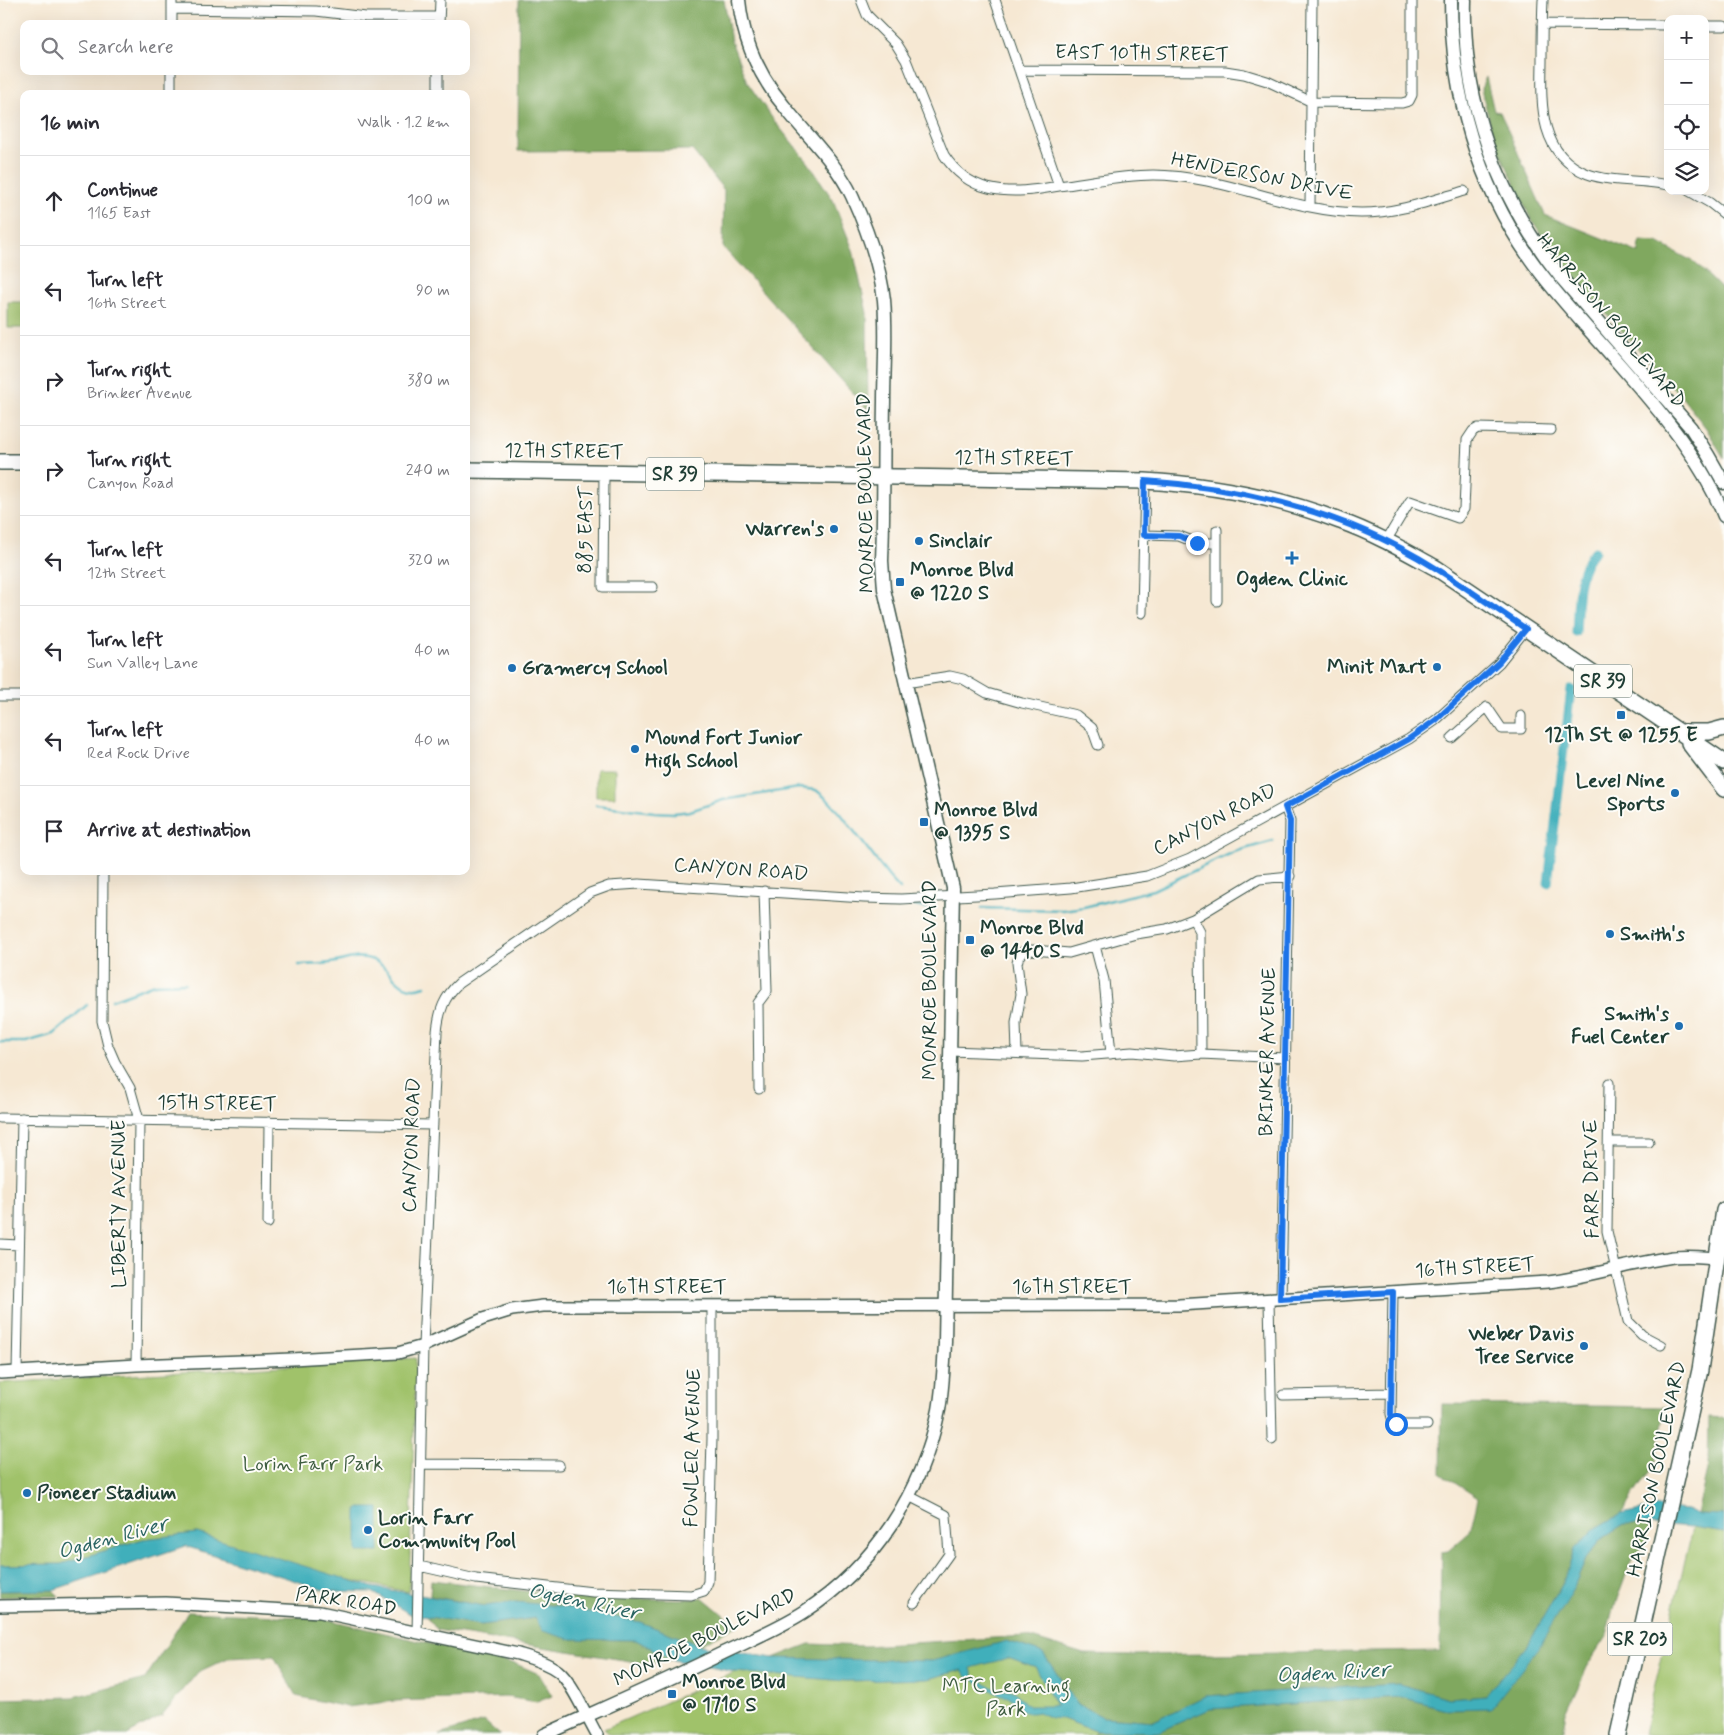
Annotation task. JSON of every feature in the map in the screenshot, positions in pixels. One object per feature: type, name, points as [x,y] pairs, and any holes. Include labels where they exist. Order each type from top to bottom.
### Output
[{"type":"main road","name":"MONROE BOULEVARD","points":[[544,1735],[685,1672],[750,1640],[803,1612],[828,1594],[852,1573],[888,1530],[909,1496],[927,1454],[939,1408],[946,1306],[953,888],[884,589],[882,561],[885,314],[882,286],[862,217],[844,182],[820,148],[779,100],[763,76],[748,43],[739,0]]},
{"type":"main road","name":"HARRISON BOULEVARD","points":[[1451,0],[1452,38],[1462,105],[1473,147],[1505,218],[1531,260],[1550,284],[1680,437],[1710,485],[1724,516]]},
{"type":"main road","name":"HARRISON BOULEVARD","points":[[1465,0],[1465,38],[1474,100],[1485,141],[1515,210],[1541,252],[1559,275],[1691,428],[1724,483]]},
{"type":"main road","points":[[0,462],[20,462]]},
{"type":"main road","name":"12TH STREET","points":[[470,470],[1145,481],[1189,484],[1300,507],[1341,521],[1386,541],[1436,568],[1526,629]]},
{"type":"main road","name":"SR 39","points":[[1526,629],[1724,762]]},
{"type":"main road","points":[[1680,732],[1714,731],[1724,728]]},
{"type":"main road","points":[[1680,732],[1724,789]]},
{"type":"main road","name":"HARRISON BOULEVARD","points":[[1618,1735],[1701,1361],[1721,1258],[1724,1210]]},
{"type":"street","points":[[172,20],[172,5],[316,11],[366,17],[439,20],[440,0]]},
{"type":"street","name":"HENDERSON DRIVE","points":[[861,0],[867,15],[896,44],[906,60],[944,155],[952,168],[966,180],[988,188],[1031,191],[1124,177],[1176,176],[1310,206],[1361,213],[1390,211],[1414,206],[1464,191]]},
{"type":"street","points":[[995,0],[1059,186]]},
{"type":"street","points":[[1310,206],[1312,0]]},
{"type":"street","name":"EAST 10TH STREET","points":[[1019,70],[1225,71],[1267,81],[1312,102],[1402,103],[1408,101],[1412,95],[1412,0]]},
{"type":"street","points":[[1543,0],[1542,110],[1548,134],[1559,154],[1577,168],[1598,176],[1664,184]]},
{"type":"street","points":[[1542,24],[1664,25]]},
{"type":"street","points":[[1709,26],[1724,26]]},
{"type":"street","points":[[171,75],[171,90]]},
{"type":"street","points":[[438,75],[438,90]]},
{"type":"street","points":[[1696,195],[1724,214]]},
{"type":"street","points":[[1386,541],[1410,500],[1458,518],[1464,509],[1467,440],[1473,431],[1478,428],[1551,430]]},
{"type":"street","name":"885 EAST","points":[[604,472],[603,587],[653,587]]},
{"type":"street","points":[[1142,613],[1145,481]]},
{"type":"street","points":[[1217,530],[1217,601]]},
{"type":"street","points":[[1144,535],[1175,536],[1197,543],[1217,543]]},
{"type":"street","name":"CANYON ROAD","points":[[417,1633],[423,1346],[437,1032],[441,1009],[451,991],[475,972],[590,893],[621,884],[901,899],[1071,888],[1147,876],[1190,859],[1397,746],[1436,720],[1499,662],[1526,629]]},
{"type":"street","points":[[905,683],[950,676],[963,679],[988,693],[1076,715],[1092,728],[1098,745]]},
{"type":"street","points":[[0,696],[20,696]]},
{"type":"street","points":[[1452,738],[1487,706],[1502,729],[1521,729],[1521,716]]},
{"type":"street","name":"BRINKER AVENUE","points":[[1272,1439],[1275,1299],[1286,1058],[1290,876],[1290,821],[1285,807]]},
{"type":"street","name":"LIBERTY AVENUE","points":[[103,875],[102,1021],[108,1046],[130,1088],[139,1120],[136,1365]]},
{"type":"street","points":[[1017,1053],[1016,1023],[1021,994],[1017,963],[1019,956],[1024,951],[1069,953],[1136,934],[1167,929],[1193,919],[1259,879],[1290,876]]},
{"type":"street","points":[[759,1089],[758,1003],[767,991],[764,891]]},
{"type":"street","points":[[1193,919],[1200,932],[1201,1054]]},
{"type":"street","points":[[1095,946],[1104,980],[1111,1054]]},
{"type":"street","points":[[950,1051],[1082,1056],[1132,1052],[1174,1056],[1201,1054],[1286,1058]]},
{"type":"street","name":"FARR DRIVE","points":[[1609,1083],[1607,1230],[1628,1321],[1642,1335],[1661,1345]]},
{"type":"street","name":"15TH STREET","points":[[0,1118],[433,1126]]},
{"type":"street","points":[[17,1372],[22,1118]]},
{"type":"street","points":[[268,1223],[269,1122]]},
{"type":"street","points":[[1609,1142],[1649,1142]]},
{"type":"street","points":[[0,1244],[20,1244]]},
{"type":"street","name":"16TH STREET","points":[[423,1346],[483,1319],[512,1310],[543,1306],[1179,1306],[1548,1282],[1580,1278],[1667,1258],[1687,1256],[1721,1258]]},
{"type":"street","points":[[1393,1292],[1391,1414],[1396,1424],[1428,1425]]},
{"type":"street","name":"FOWLER AVENUE","points":[[419,1566],[476,1579],[593,1592],[691,1595],[704,1591],[708,1582],[712,1439],[712,1306]]},
{"type":"street","points":[[0,1374],[136,1365],[398,1353],[423,1346]]},
{"type":"street","points":[[1283,1395],[1391,1393]]},
{"type":"street","points":[[421,1464],[558,1465]]},
{"type":"street","points":[[909,1496],[946,1515],[948,1533],[948,1554],[914,1603]]},
{"type":"street","name":"PARK ROAD","points":[[0,1606],[166,1603],[320,1612],[518,1654],[546,1664],[560,1672],[569,1684],[597,1735]]},
{"type":"green space","points":[[519,0],[724,0],[731,41],[747,82],[775,122],[808,162],[833,200],[853,250],[867,313],[868,410],[723,247],[724,190],[692,150],[518,151]]},
{"type":"green space","points":[[1486,77],[1494,111],[1500,112],[1545,215],[1639,253],[1640,241],[1657,242],[1694,262],[1724,291],[1724,458],[1706,428],[1680,395],[1557,260],[1529,215],[1494,139],[1481,89]]},
{"type":"green space","points":[[8,302],[20,302],[20,328],[8,328]]},
{"type":"green space","points":[[596,769],[615,769],[615,797],[596,797]]},
{"type":"green space","name":"Lorin Farr Park","points":[[416,1358],[409,1592],[335,1577],[197,1533],[143,1539],[61,1564],[0,1565],[0,1383]]},
{"type":"green space","points":[[1442,1404],[1666,1407],[1655,1463],[1621,1514],[1593,1530],[1575,1549],[1563,1583],[1529,1643],[1486,1695],[1449,1698],[1399,1684],[1205,1696],[1154,1721],[1103,1717],[1077,1704],[1043,1653],[1008,1641],[933,1661],[773,1658],[809,1644],[865,1646],[1025,1636],[1084,1654],[1440,1651],[1441,1552],[1448,1551],[1470,1532],[1478,1498],[1441,1474]]},
{"type":"green space","points":[[1709,1417],[1724,1418],[1724,1515],[1697,1514],[1708,1466]]},
{"type":"green space","points":[[1650,1524],[1644,1544],[1633,1557],[1626,1574],[1607,1635],[1590,1661],[1566,1713],[1562,1735],[1094,1735],[1095,1731],[1158,1732],[1210,1709],[1401,1697],[1446,1709],[1491,1708],[1573,1589],[1586,1558],[1600,1540],[1624,1525]]},
{"type":"green space","points":[[1693,1527],[1724,1532],[1724,1735],[1643,1735]]},
{"type":"green space","points":[[431,1580],[592,1599],[695,1599],[702,1597],[737,1626],[699,1645],[640,1622],[516,1602],[485,1606],[430,1596]]},
{"type":"green space","points":[[53,1590],[59,1596],[0,1597],[0,1591]]},
{"type":"green space","points":[[188,1612],[321,1618],[516,1664],[539,1674],[552,1696],[537,1702],[506,1697],[395,1701],[347,1707],[296,1696],[274,1656],[228,1658],[198,1672],[162,1716],[127,1735],[0,1735],[0,1699],[74,1697],[145,1679]]},
{"type":"green space","points":[[426,1616],[481,1625],[536,1618],[569,1639],[636,1640],[673,1660],[642,1663],[437,1630]]},
{"type":"green space","name":"MTC Learning Park","points":[[1008,1658],[1036,1668],[1063,1719],[1095,1731],[1094,1735],[611,1735],[604,1729],[735,1672],[846,1681],[927,1679]]},
{"type":"green space","points":[[484,1721],[500,1735],[439,1735]]},
{"type":"water","points":[[1656,1507],[1688,1510],[1697,1514],[1724,1515],[1724,1532],[1693,1527],[1650,1524],[1624,1525],[1600,1540],[1586,1558],[1573,1589],[1538,1649],[1491,1708],[1446,1709],[1401,1697],[1210,1709],[1158,1732],[1095,1731],[1063,1719],[1051,1718],[1038,1712],[1025,1712],[1012,1699],[1001,1696],[966,1676],[962,1670],[927,1679],[846,1681],[735,1672],[673,1660],[636,1640],[569,1639],[543,1631],[535,1618],[481,1625],[410,1614],[372,1592],[328,1591],[185,1546],[53,1590],[0,1591],[0,1565],[61,1564],[143,1539],[197,1533],[372,1587],[485,1606],[516,1602],[558,1606],[640,1622],[699,1645],[773,1658],[932,1661],[1007,1641],[1043,1653],[1077,1704],[1103,1717],[1154,1721],[1205,1696],[1399,1684],[1449,1698],[1486,1695],[1529,1643],[1563,1583],[1575,1549],[1593,1530],[1621,1514]],"holes":[[[1008,1658],[1036,1668],[1056,1706],[1028,1706],[1014,1691],[998,1689],[973,1676],[971,1668]]]},
{"type":"water","name":"Lorin Farr Community Pool","points":[[357,1508],[379,1508],[379,1552],[357,1552]]},
{"type":"waterway","points":[[1576,633],[1581,578],[1584,568],[1595,551]]},
{"type":"waterway","points":[[1548,883],[1571,689]]},
{"type":"waterway","points":[[596,805],[674,813],[690,811],[723,800],[799,788],[816,790],[841,814],[900,889]]},
{"type":"waterway","points":[[982,908],[1063,910],[1084,907],[1153,890],[1234,852],[1273,841]]},
{"type":"waterway","points":[[912,905],[927,909]]},
{"type":"waterway","points":[[299,965],[326,964],[352,958],[363,958],[375,961],[397,981],[408,988],[425,986]]},
{"type":"waterway","points":[[112,1000],[154,984],[185,983]]},
{"type":"waterway","points":[[0,1042],[26,1042],[54,1034],[87,1005]]},
{"type":"place","name":"Warren's","points":[[834,529]]},
{"type":"place","name":"Sinclair","points":[[919,541]]},
{"type":"place","name":"Ogden Clinic","points":[[1292,558]]},
{"type":"place","name":"Monroe Blvd @ 1220 S","points":[[900,582]]},
{"type":"place","name":"Minit Mart","points":[[1437,667]]},
{"type":"place","name":"Gramercy School","points":[[512,668]]},
{"type":"place","name":"12Th St @ 1255 E","points":[[1621,715]]},
{"type":"place","name":"Mound Fort Junior High School","points":[[635,749]]},
{"type":"place","name":"Level Nine Sports","points":[[1675,793]]},
{"type":"place","name":"Monroe Blvd @ 1395 S","points":[[924,822]]},
{"type":"place","name":"Smith's","points":[[1610,934]]},
{"type":"place","name":"Monroe Blvd @ 1440 S","points":[[970,940]]},
{"type":"place","name":"Smith's Fuel Center","points":[[1679,1026]]},
{"type":"place","name":"Weber Davis Tree Service","points":[[1584,1346]]},
{"type":"place","name":"Pioneer Stadium","points":[[27,1493]]},
{"type":"place","name":"Lorin Farr Community Pool","points":[[368,1530]]},
{"type":"place","name":"Monroe Blvd @ 1710 S","points":[[672,1694]]},
{"type":"route","points":[[1197,543],[1179,536],[1144,535],[1145,481],[1189,484],[1248,495],[1300,507],[1341,521],[1386,541],[1436,568],[1526,629],[1499,662],[1436,720],[1409,739],[1285,807],[1290,821],[1290,876],[1280,1299],[1393,1292],[1391,1414],[1396,1424]]},
{"type":"water label","name":"Ogden River","points":[[113,1538]]},
{"type":"water label","name":"Ogden River","points":[[584,1602]]},
{"type":"water label","name":"Ogden River","points":[[1333,1673]]}]
